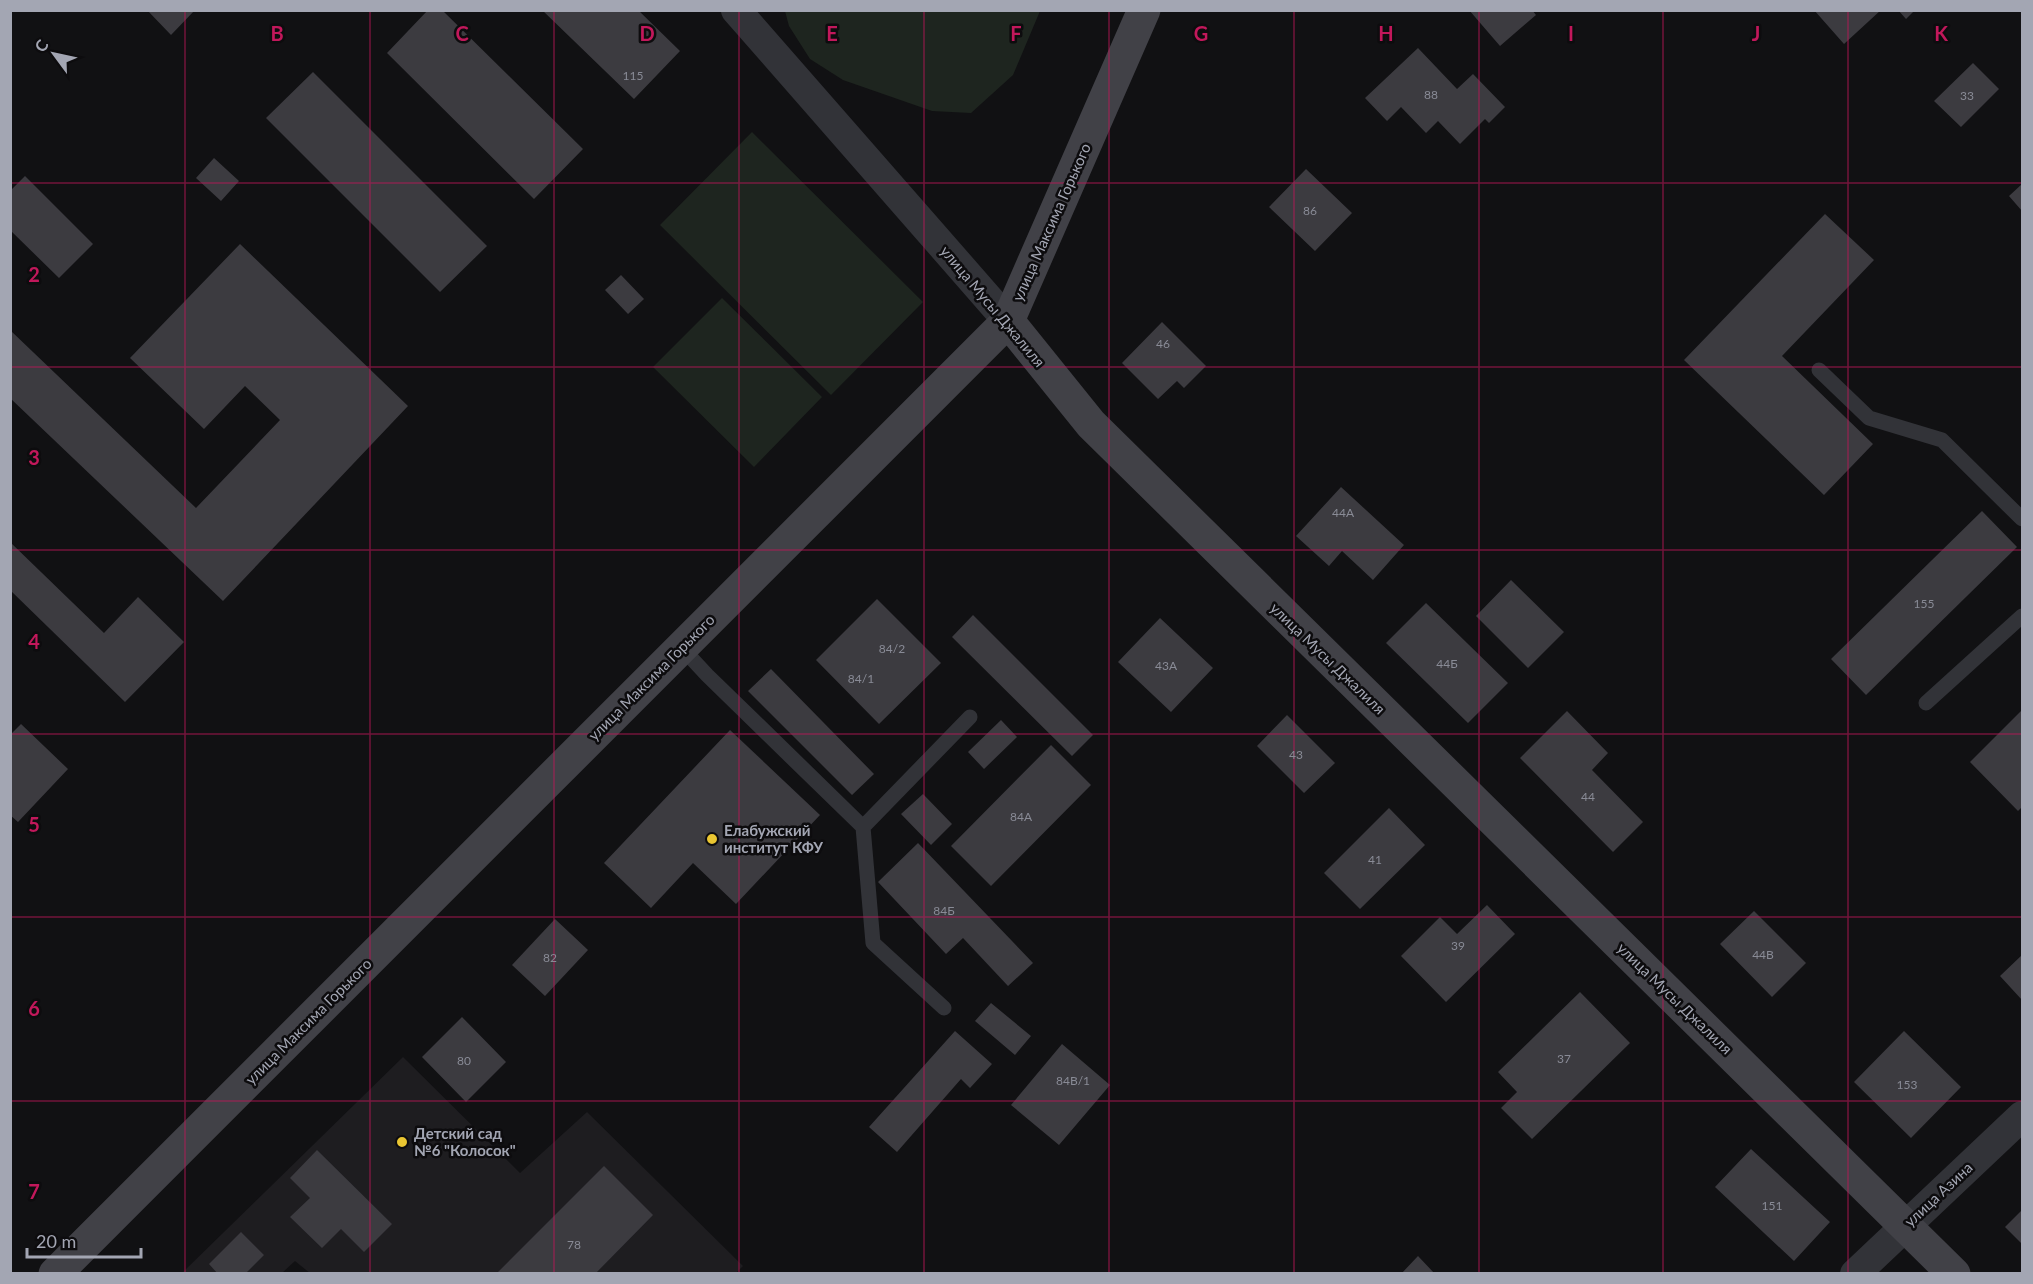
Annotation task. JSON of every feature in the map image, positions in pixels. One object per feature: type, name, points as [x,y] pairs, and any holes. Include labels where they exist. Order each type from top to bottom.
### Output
[{"type":"street","name":"улица Мусы Джалиля","points":[[736,10],[1008,321],[1091,424],[1954,1274]]},
{"type":"street","name":"улица Максима Горького","points":[[61,1272],[1008,321],[1144,10]]},
{"type":"street","name":"улица Азина","points":[[1855,1274],[1905,1224],[2022,1116]]},
{"type":"lane","points":[[1819,370],[1869,418],[1942,440],[2022,519]]},
{"type":"lane","points":[[1926,703],[2022,616]]},
{"type":"lane","points":[[681,647],[863,827],[873,943],[944,1008]]},
{"type":"lane","points":[[863,827],[970,717]]},
{"type":"shaded area","points":[[785,10],[1040,11],[1013,75],[971,113],[932,111],[843,80],[810,59],[789,26]]},
{"type":"shaded area","points":[[752,132],[923,302],[831,395],[660,225]]},
{"type":"shaded area","points":[[722,298],[822,397],[754,467],[653,367]]},
{"type":"shaded area","name":"Детский сад №6 \"Колосок\"","points":[[403,1057],[520,1173],[587,1112],[743,1266],[735,1274],[311,1274],[295,1261],[282,1273],[181,1274]]},
{"type":"building","points":[[147,10],[195,10],[171,35]]},
{"type":"building","points":[[428,10],[442,10],[583,149],[534,199],[387,53]]},
{"type":"building","points":[[542,10],[638,10],[680,51],[634,99]]},
{"type":"building","points":[[1469,10],[1532,10],[1536,15],[1500,46]]},
{"type":"building","points":[[1814,10],[1881,10],[1844,44]]},
{"type":"building","points":[[1898,10],[1915,10],[1906,19]]},
{"type":"building","points":[[1418,48],[1457,89],[1473,74],[1505,107],[1489,123],[1485,119],[1460,144],[1438,121],[1426,133],[1401,107],[1387,121],[1365,98]]},
{"type":"building","points":[[1973,63],[1999,89],[1961,127],[1934,101]]},
{"type":"building","points":[[313,72],[487,246],[440,292],[266,118]]},
{"type":"building","points":[[214,158],[239,181],[221,201],[196,178]]},
{"type":"building","points":[[1306,169],[1352,213],[1315,251],[1269,207]]},
{"type":"building","points":[[25,176],[93,244],[59,278],[10,230],[10,191]]},
{"type":"building","points":[[2022,184],[2022,211],[2009,196]]},
{"type":"building","points":[[1825,214],[1874,260],[1782,356],[1873,444],[1824,495],[1684,360]]},
{"type":"building","points":[[240,244],[408,406],[223,601],[10,398],[10,330],[196,508],[280,420],[245,386],[204,429],[130,358]]},
{"type":"building","points":[[621,275],[644,299],[628,314],[605,290]]},
{"type":"building","points":[[1162,322],[1206,366],[1184,388],[1177,381],[1158,399],[1122,363]]},
{"type":"building","points":[[1341,487],[1404,545],[1373,580],[1342,551],[1329,566],[1296,536]]},
{"type":"building","points":[[1982,511],[2017,547],[1866,695],[1831,659]]},
{"type":"building","points":[[10,542],[104,633],[138,597],[184,642],[125,702],[10,590]]},
{"type":"building","points":[[1511,580],[1564,632],[1528,668],[1476,616]]},
{"type":"building","points":[[877,599],[941,663],[879,724],[816,660]]},
{"type":"building","points":[[1426,603],[1508,683],[1468,723],[1386,643]]},
{"type":"building","points":[[973,615],[1093,735],[1072,756],[952,637]]},
{"type":"building","points":[[1160,618],[1213,668],[1171,712],[1118,662]]},
{"type":"building","points":[[771,669],[874,774],[852,795],[748,691]]},
{"type":"building","points":[[2022,710],[2022,807],[2018,811],[1970,762]]},
{"type":"building","points":[[1567,711],[1608,753],[1592,770],[1643,822],[1613,852],[1520,758]]},
{"type":"building","points":[[1287,715],[1335,763],[1304,793],[1257,746]]},
{"type":"building","points":[[1001,720],[1017,737],[984,769],[968,752]]},
{"type":"building","points":[[21,724],[68,769],[18,822],[10,815],[10,735]]},
{"type":"building","name":"Елабужский институт КФУ","points":[[730,730],[820,815],[736,904],[693,863],[651,908],[604,863]]},
{"type":"building","points":[[1051,745],[1091,785],[991,886],[951,846]]},
{"type":"building","points":[[923,794],[952,824],[931,845],[901,814]]},
{"type":"building","points":[[1389,808],[1425,845],[1360,909],[1324,873]]},
{"type":"building","points":[[918,843],[1033,963],[1008,986],[963,938],[946,954],[878,882]]},
{"type":"building","points":[[1487,905],[1515,934],[1446,1002],[1401,956],[1440,917],[1457,934]]},
{"type":"building","points":[[1754,911],[1806,963],[1772,997],[1720,944]]},
{"type":"building","points":[[555,919],[588,950],[545,996],[512,965]]},
{"type":"building","points":[[2022,955],[2022,1000],[2000,976]]},
{"type":"building","points":[[1580,992],[1630,1043],[1532,1139],[1501,1108],[1517,1092],[1498,1072]]},
{"type":"building","points":[[991,1003],[1031,1036],[1015,1055],[975,1021]]},
{"type":"building","points":[[462,1017],[506,1062],[466,1102],[422,1057]]},
{"type":"building","points":[[955,1031],[992,1064],[970,1088],[961,1079],[897,1152],[869,1127]]},
{"type":"building","points":[[1904,1031],[1961,1087],[1911,1138],[1854,1082]]},
{"type":"building","points":[[1062,1044],[1110,1085],[1059,1145],[1011,1105]]},
{"type":"building","points":[[1751,1149],[1830,1222],[1794,1261],[1715,1187]]},
{"type":"building","points":[[317,1150],[392,1224],[364,1252],[341,1229],[322,1248],[290,1217],[310,1198],[290,1178]]},
{"type":"building","points":[[604,1166],[653,1215],[595,1274],[496,1274]]},
{"type":"building","points":[[2022,1210],[2022,1244],[2005,1227]]},
{"type":"building","points":[[241,1232],[264,1255],[245,1274],[218,1274],[209,1264]]},
{"type":"building","points":[[1418,1256],[1435,1274],[1401,1274]]},
{"type":"place","name":"Елабужский институт КФУ","points":[[712,839]]},
{"type":"place","name":"Детский сад №6 \"Колосок\"","points":[[402,1142]]}]
